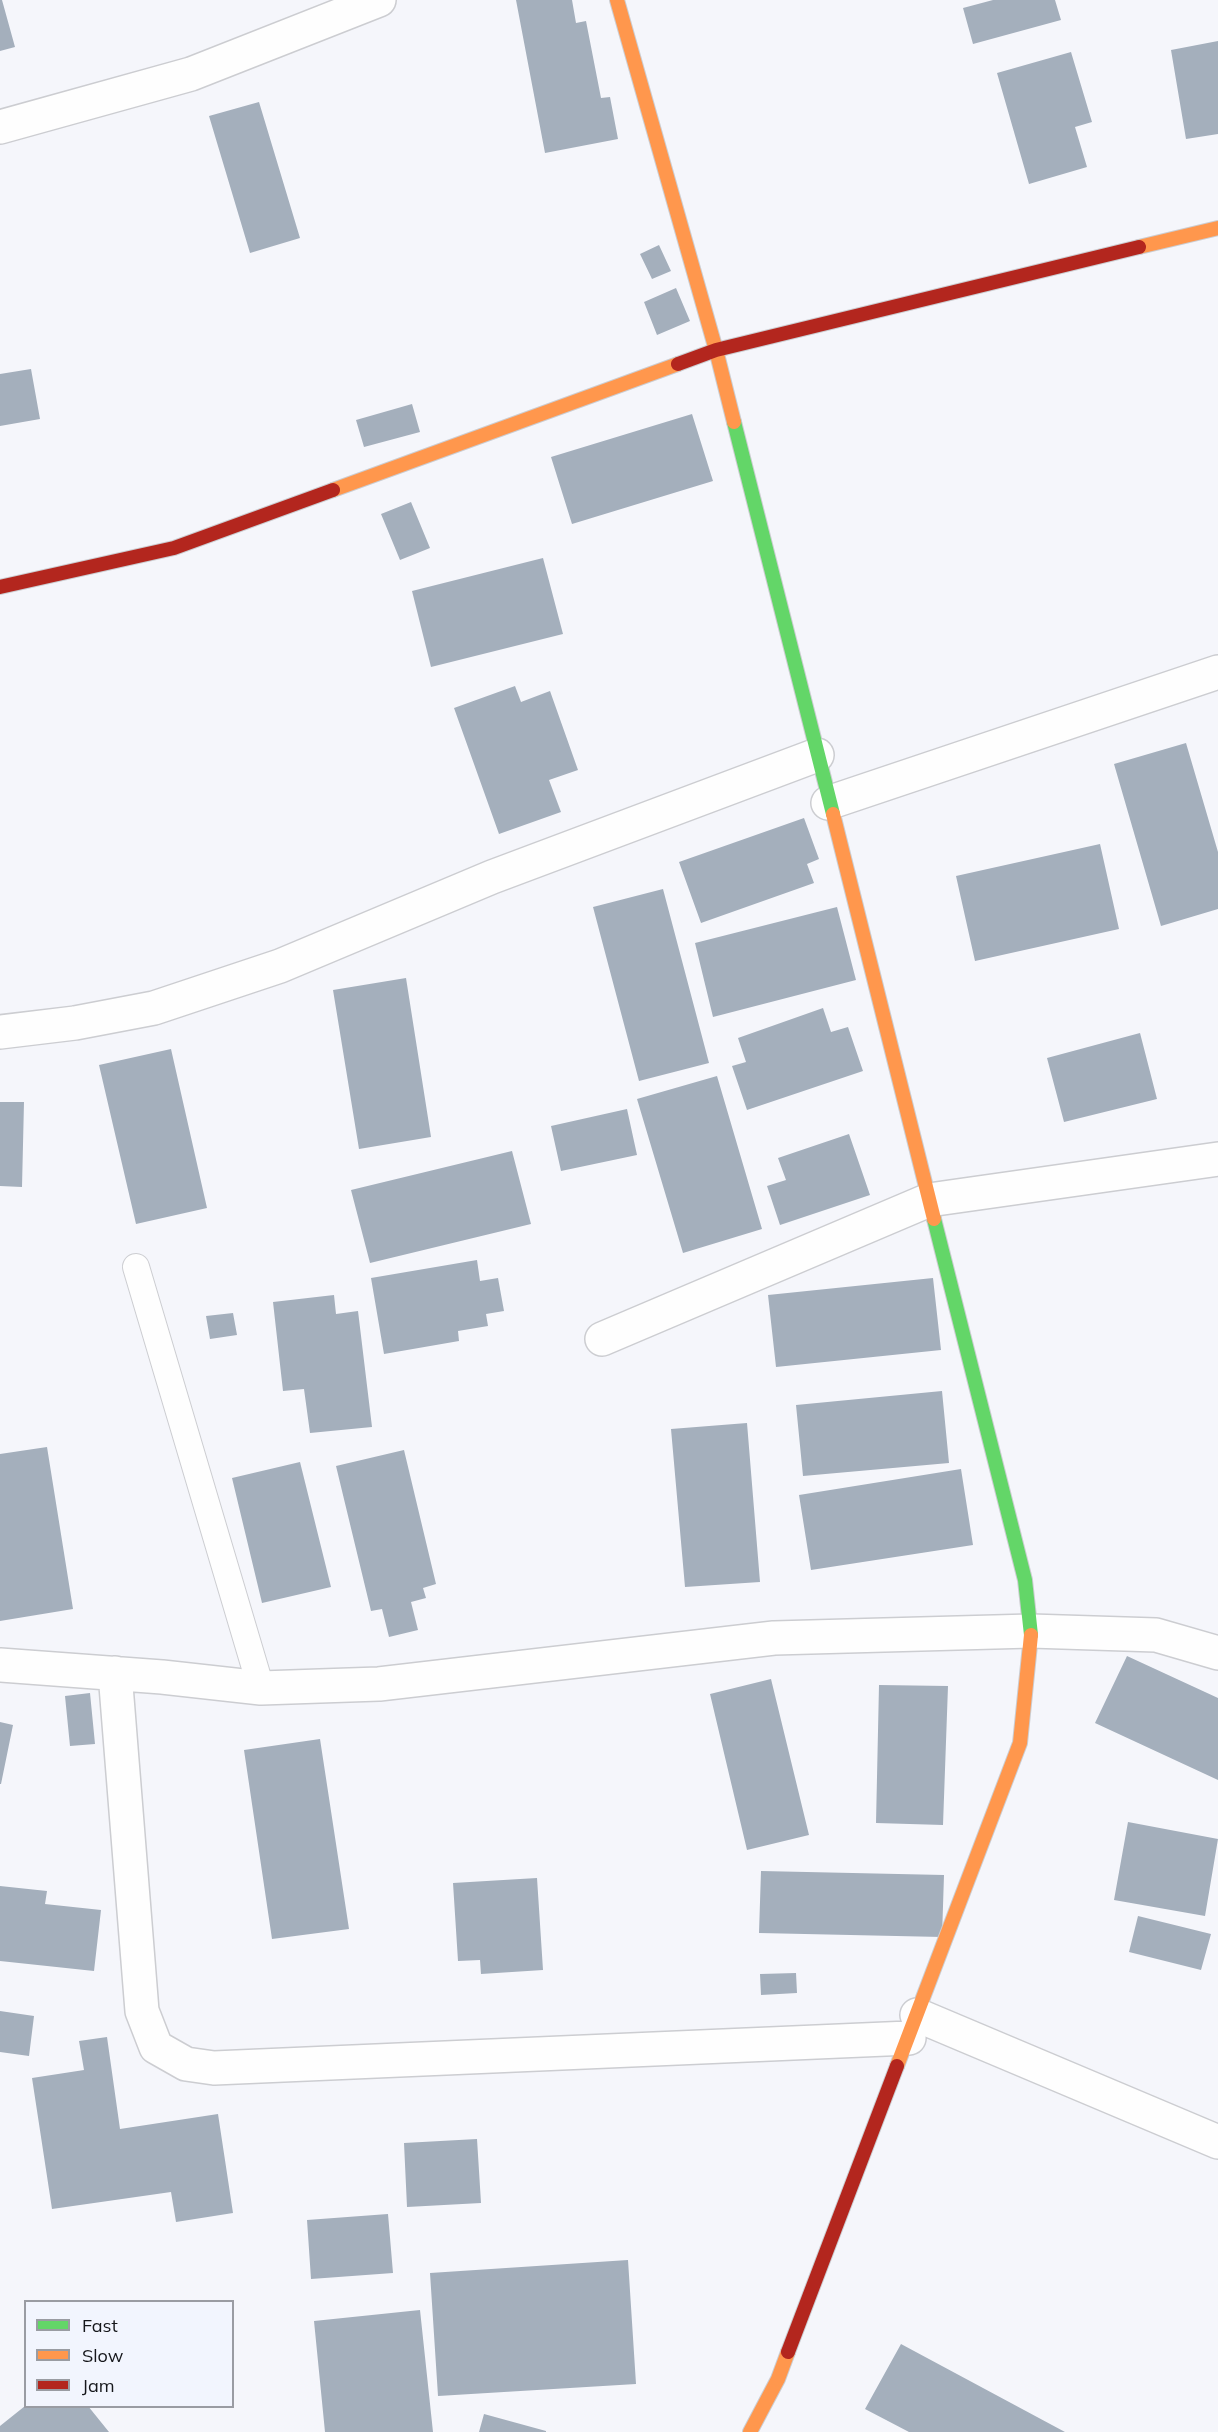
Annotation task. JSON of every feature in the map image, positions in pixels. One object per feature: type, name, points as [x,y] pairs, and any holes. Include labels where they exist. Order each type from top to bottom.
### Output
[{"type":"street","points":[[0,127],[190,74],[379,0]]},
{"type":"street","points":[[617,0],[716,350],[1025,1580],[1032,1632],[1020,1743],[778,2379],[750,2432]]},
{"type":"street","points":[[0,587],[174,548],[716,350],[1218,228]]},
{"type":"street","points":[[828,803],[1218,672]]},
{"type":"street","points":[[0,1032],[75,1023],[154,1008],[280,966],[492,877],[816,755]]},
{"type":"street","points":[[602,1339],[929,1200],[1218,1160]]},
{"type":"street","points":[[0,1665],[115,1673],[261,1688],[379,1684],[774,1638],[1032,1632],[1156,1635],[1218,1653]]},
{"type":"street","points":[[115,1673],[142,2011],[156,2047],[186,2064],[214,2068],[913,2026],[1218,2142]]},
{"type":"lane","points":[[136,1267],[261,1688]]},
{"type":"building","points":[[0,0],[2,0],[15,47],[0,51]]},
{"type":"building","points":[[516,0],[572,0],[576,23],[586,21],[601,98],[610,97],[618,139],[545,153]]},
{"type":"building","points":[[993,0],[1055,0],[1061,20],[973,44],[963,8]]},
{"type":"building","points":[[1218,41],[1218,134],[1186,139],[1171,50]]},
{"type":"building","points":[[1071,52],[1092,122],[1075,127],[1087,167],[1029,184],[997,73]]},
{"type":"building","points":[[259,102],[300,238],[250,253],[209,116]]},
{"type":"building","points":[[659,245],[671,271],[652,279],[640,254]]},
{"type":"building","points":[[676,288],[690,321],[657,335],[644,302]]},
{"type":"building","points":[[31,369],[40,419],[0,426],[0,374]]},
{"type":"building","points":[[412,404],[420,432],[364,447],[356,420]]},
{"type":"building","points":[[692,414],[713,481],[572,524],[551,457]]},
{"type":"building","points":[[411,502],[430,548],[400,560],[381,514]]},
{"type":"building","points":[[543,558],[563,634],[431,667],[412,591]]},
{"type":"building","points":[[515,686],[521,702],[550,691],[578,770],[549,780],[561,812],[499,834],[454,708]]},
{"type":"building","points":[[1186,743],[1218,852],[1218,909],[1161,926],[1114,764]]},
{"type":"building","points":[[804,818],[819,859],[807,864],[814,883],[701,923],[679,862]]},
{"type":"building","points":[[1100,844],[1119,929],[975,961],[956,876]]},
{"type":"building","points":[[663,889],[709,1063],[639,1081],[593,907]]},
{"type":"building","points":[[837,907],[856,980],[713,1017],[695,943]]},
{"type":"building","points":[[406,978],[431,1137],[359,1149],[333,990]]},
{"type":"building","points":[[823,1008],[831,1032],[848,1027],[863,1071],[747,1110],[732,1066],[746,1062],[738,1038]]},
{"type":"building","points":[[1140,1033],[1157,1099],[1064,1122],[1047,1058]]},
{"type":"building","points":[[171,1049],[207,1208],[136,1224],[99,1065]]},
{"type":"building","points":[[717,1076],[762,1229],[683,1253],[637,1099]]},
{"type":"building","points":[[0,1102],[24,1102],[22,1187],[0,1186]]},
{"type":"building","points":[[627,1109],[637,1155],[561,1171],[551,1126]]},
{"type":"building","points":[[849,1134],[870,1195],[780,1225],[767,1186],[786,1180],[778,1158]]},
{"type":"building","points":[[512,1151],[531,1224],[370,1263],[351,1190]]},
{"type":"building","points":[[477,1260],[480,1281],[498,1278],[504,1311],[486,1314],[488,1326],[458,1331],[459,1341],[384,1354],[371,1278]]},
{"type":"building","points":[[933,1278],[941,1350],[776,1367],[768,1295]]},
{"type":"building","points":[[334,1295],[336,1314],[358,1311],[372,1427],[310,1433],[304,1389],[283,1391],[273,1302]]},
{"type":"building","points":[[233,1313],[237,1335],[210,1339],[206,1316]]},
{"type":"building","points":[[942,1391],[949,1463],[803,1476],[796,1405]]},
{"type":"building","points":[[747,1423],[760,1582],[685,1587],[671,1429]]},
{"type":"building","points":[[47,1447],[73,1609],[0,1621],[0,1454]]},
{"type":"building","points":[[404,1450],[436,1584],[423,1588],[426,1598],[411,1602],[418,1630],[389,1637],[382,1609],[371,1611],[336,1466]]},
{"type":"building","points":[[300,1462],[331,1587],[262,1603],[232,1478]]},
{"type":"building","points":[[961,1469],[973,1545],[811,1570],[799,1495]]},
{"type":"building","points":[[1127,1656],[1218,1698],[1218,1780],[1095,1723]]},
{"type":"building","points":[[771,1679],[809,1835],[747,1850],[710,1694]]},
{"type":"building","points":[[879,1685],[948,1686],[943,1825],[876,1823]]},
{"type":"building","points":[[90,1693],[95,1744],[70,1746],[65,1696]]},
{"type":"building","points":[[0,1722],[13,1725],[1,1784],[0,1784]]},
{"type":"building","points":[[320,1739],[349,1929],[272,1939],[244,1750]]},
{"type":"building","points":[[1128,1822],[1218,1839],[1205,1916],[1114,1900]]},
{"type":"building","points":[[761,1871],[944,1875],[942,1937],[759,1933]]},
{"type":"building","points":[[537,1878],[543,1970],[481,1974],[480,1960],[458,1961],[453,1883]]},
{"type":"building","points":[[0,1886],[47,1891],[45,1904],[101,1910],[94,1971],[0,1961]]},
{"type":"building","points":[[1138,1916],[1211,1934],[1201,1970],[1129,1952]]},
{"type":"building","points":[[796,1973],[797,1993],[761,1995],[760,1974]]},
{"type":"building","points":[[0,2011],[34,2016],[29,2056],[0,2052]]},
{"type":"building","points":[[107,2037],[120,2129],[218,2114],[233,2213],[176,2222],[171,2192],[52,2209],[32,2078],[84,2070],[79,2041]]},
{"type":"building","points":[[477,2139],[481,2203],[407,2207],[404,2143]]},
{"type":"building","points":[[388,2214],[393,2273],[311,2279],[307,2220]]},
{"type":"building","points":[[628,2260],[636,2384],[438,2396],[430,2273]]},
{"type":"building","points":[[420,2310],[433,2432],[325,2432],[314,2321]]},
{"type":"building","points":[[901,2344],[1065,2432],[909,2432],[865,2409]]},
{"type":"building","points":[[24,2407],[90,2408],[109,2432],[0,2432],[0,2426]]},
{"type":"building","points":[[484,2414],[546,2431],[546,2432],[479,2432]]},
{"type":"traffic: fast","points":[[734,422],[833,814]]},
{"type":"traffic: fast","points":[[934,1219],[1025,1580],[1031,1635]]},
{"type":"traffic: slow","points":[[617,0],[716,350],[734,422]]},
{"type":"traffic: slow","points":[[1139,247],[1218,228]]},
{"type":"traffic: slow","points":[[333,490],[678,364]]},
{"type":"traffic: slow","points":[[833,814],[934,1219]]},
{"type":"traffic: slow","points":[[897,2066],[1020,1743],[1031,1635]]},
{"type":"traffic: slow","points":[[750,2432],[778,2379],[788,2352]]},
{"type":"traffic: jam","points":[[678,364],[716,350],[1139,247]]},
{"type":"traffic: jam","points":[[0,587],[174,548],[333,490]]},
{"type":"traffic: jam","points":[[788,2352],[897,2066]]}]
